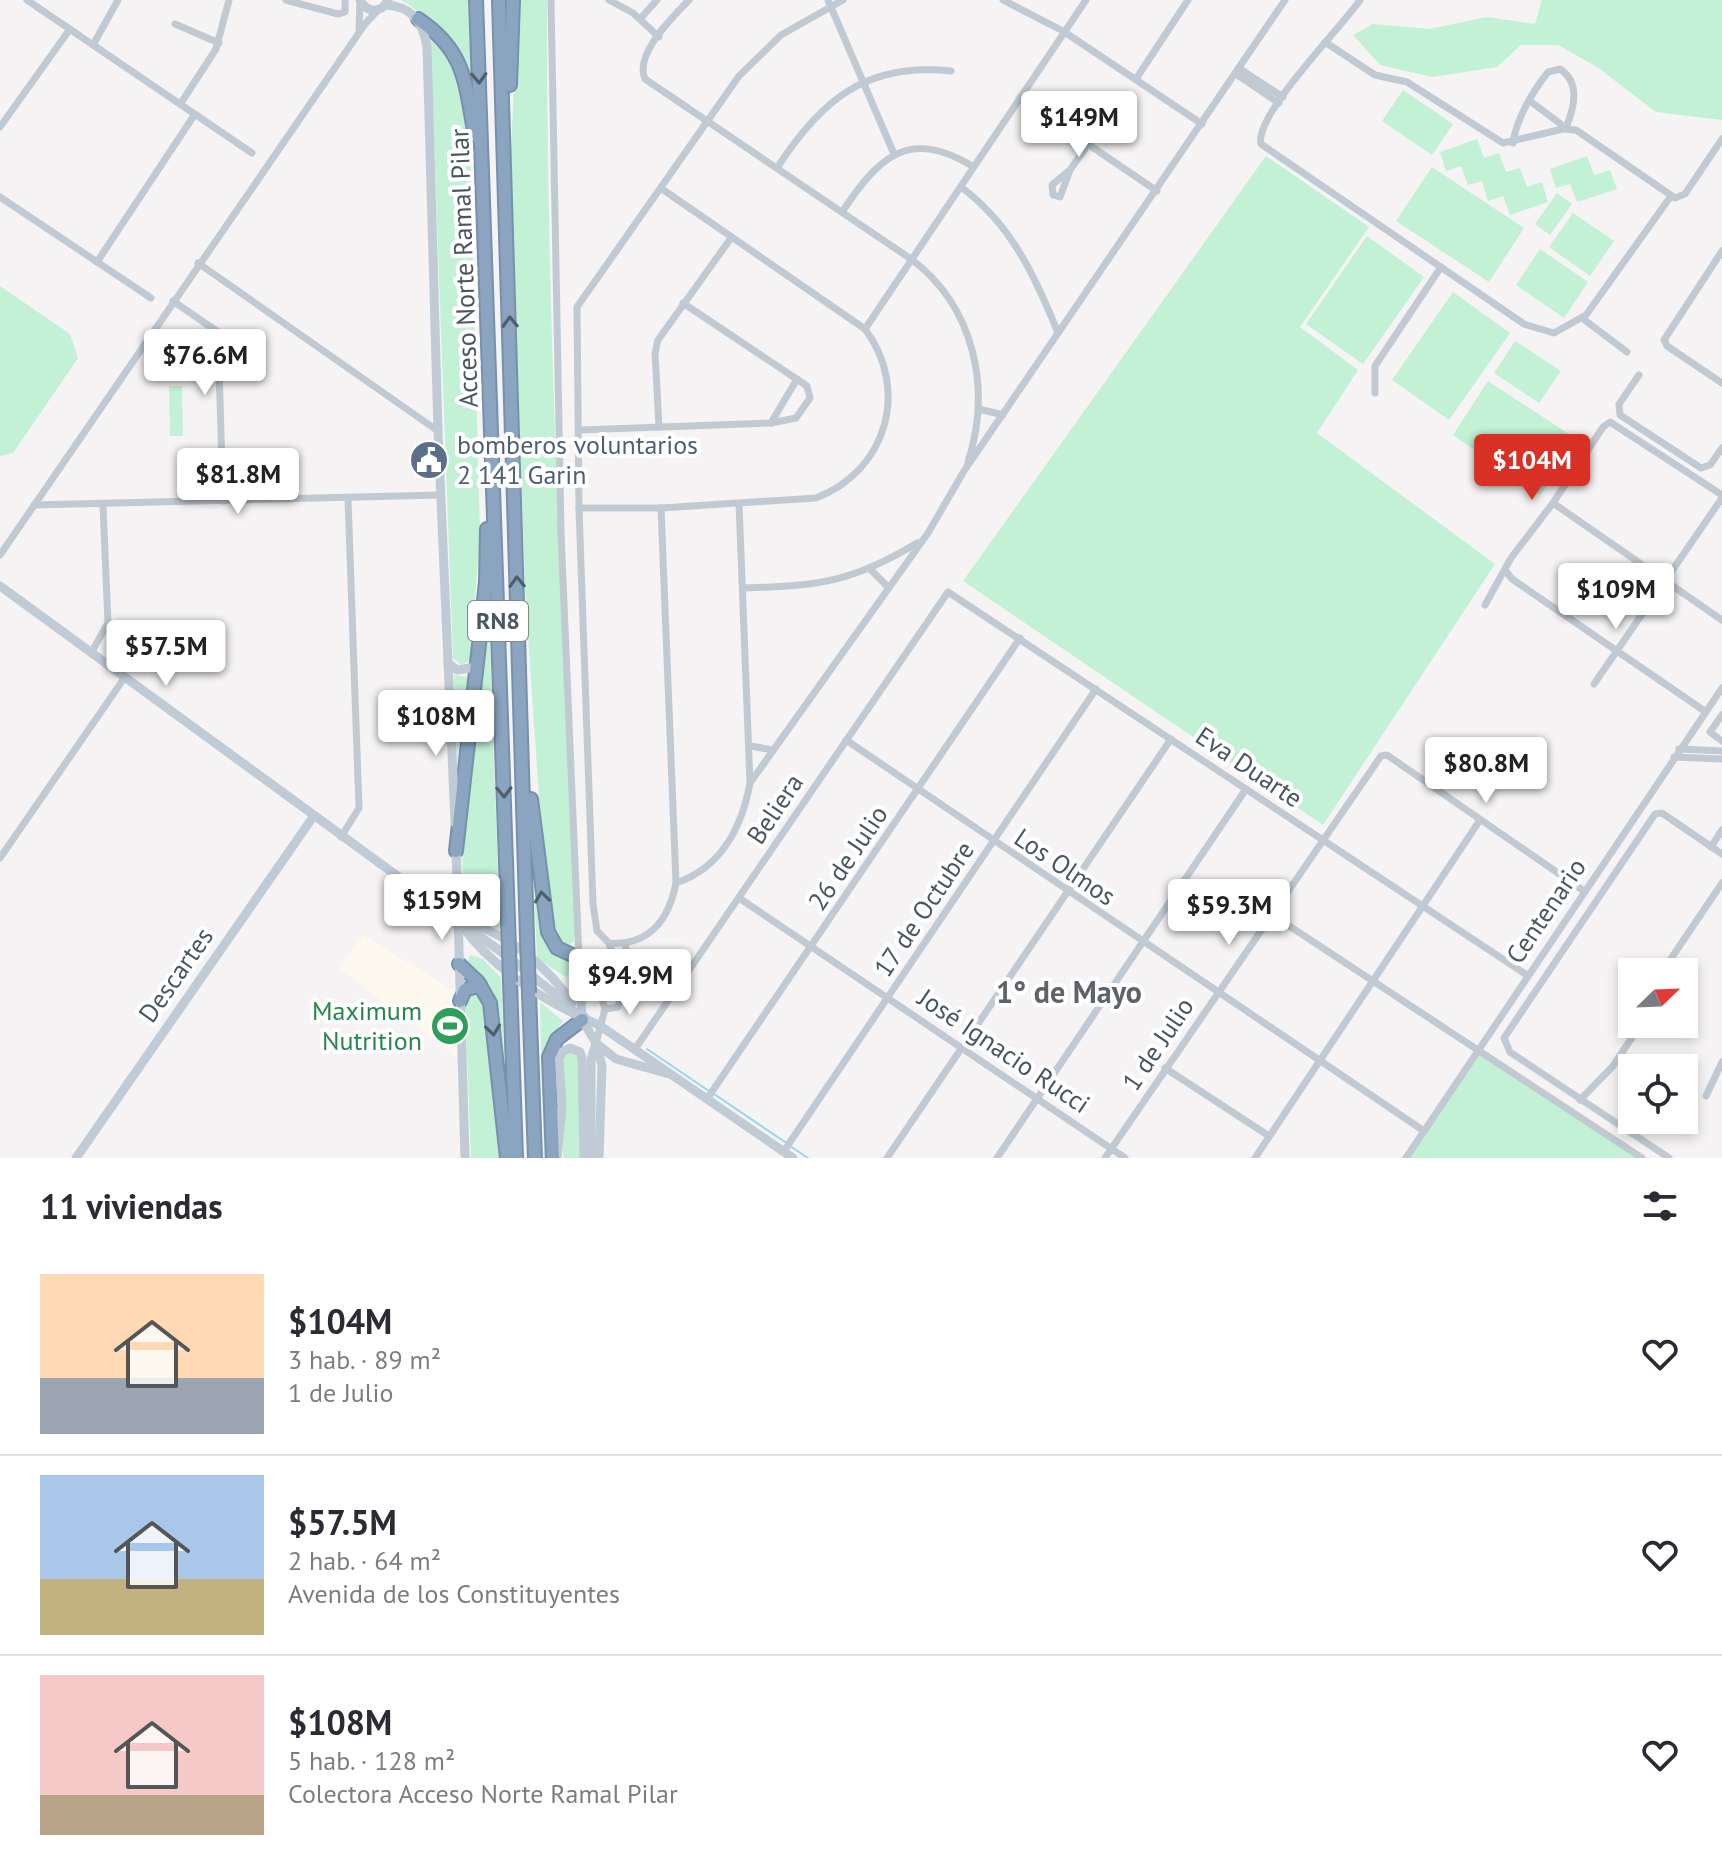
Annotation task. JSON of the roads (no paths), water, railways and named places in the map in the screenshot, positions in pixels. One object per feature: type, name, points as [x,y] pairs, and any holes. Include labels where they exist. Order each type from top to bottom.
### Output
[{"type":"highway","name":"Acceso Norte Ramal Pilar","points":[[476,0],[516,1158]]},
{"type":"highway","name":"Acceso Norte Ramal Pilar","points":[[499,0],[535,1158]]},
{"type":"highway","points":[[507,205],[513,0]]},
{"type":"highway","points":[[418,19],[447,42],[461,66],[482,176]]},
{"type":"highway","points":[[456,851],[487,551],[488,322]]},
{"type":"highway","points":[[521,716],[545,919],[553,943],[579,958]]},
{"type":"highway","points":[[459,964],[480,985],[490,1003],[507,1158]]},
{"type":"highway","points":[[460,1001],[465,990],[480,985]]},
{"type":"highway","points":[[555,1158],[549,1057],[557,1039],[582,1020]]},
{"type":"street","points":[[27,0],[252,153]]},
{"type":"street","points":[[93,45],[118,0]]},
{"type":"street","points":[[181,103],[219,43],[229,0]]},
{"type":"street","points":[[286,0],[342,14],[345,0]]},
{"type":"street","points":[[551,0],[561,533],[582,1020]]},
{"type":"street","points":[[609,0],[640,19],[659,37]]},
{"type":"street","points":[[640,19],[657,0]]},
{"type":"street","points":[[689,0],[659,37],[642,68],[645,79],[911,259],[938,284],[963,324],[974,356],[979,409],[964,471]]},
{"type":"street","points":[[611,966],[614,958],[609,943],[597,931],[593,904],[579,508],[577,307],[739,76],[766,47],[829,3],[843,0]]},
{"type":"street","points":[[1003,0],[1063,31],[1202,124]]},
{"type":"street","points":[[865,329],[1086,0]]},
{"type":"street","points":[[1136,79],[1188,0]]},
{"type":"street","points":[[750,783],[923,539],[964,471],[1285,0]]},
{"type":"street","points":[[1360,0],[1281,100],[1260,136],[1261,144],[1530,327],[1559,332],[1582,318],[1671,196]]},
{"type":"street","points":[[360,1],[369,10],[384,5],[400,6],[418,19],[427,47],[465,1158]]},
{"type":"street","points":[[355,38],[361,21],[360,1]]},
{"type":"street","points":[[829,3],[894,154]]},
{"type":"street","points":[[0,555],[355,38],[384,5]]},
{"type":"street","points":[[175,24],[219,43]]},
{"type":"street","points":[[0,127],[70,29]]},
{"type":"street","points":[[1325,42],[1375,75],[1407,82],[1503,143],[1566,128]]},
{"type":"street","points":[[1513,143],[1516,127],[1530,101],[1548,72],[1554,68],[1567,74],[1575,106],[1566,128]]},
{"type":"street","points":[[777,168],[815,116],[863,82],[900,70],[951,71]]},
{"type":"street","points":[[1238,72],[1281,100]]},
{"type":"street","points":[[1020,98],[1157,191]]},
{"type":"street","points":[[1530,101],[1566,128],[1576,130],[1678,198],[1685,194],[1722,139]]},
{"type":"street","points":[[97,262],[195,114]]},
{"type":"street","points":[[1070,170],[1087,146]]},
{"type":"street","points":[[842,212],[867,176],[894,154],[916,148],[927,149],[972,166]]},
{"type":"street","points":[[961,187],[992,213],[1020,251],[1058,333]]},
{"type":"street","points":[[579,508],[661,508],[816,498],[838,488],[862,467],[883,428],[890,395],[882,357],[865,329],[662,189]]},
{"type":"street","points":[[0,197],[151,298]]},
{"type":"street","points":[[659,427],[656,348],[683,303],[731,238]]},
{"type":"street","points":[[1722,251],[1664,335],[1667,346],[1722,383]]},
{"type":"street","points":[[198,263],[438,431]]},
{"type":"street","points":[[1375,393],[1375,366],[1441,267]]},
{"type":"street","points":[[173,301],[218,332],[223,501]]},
{"type":"street","points":[[579,430],[791,421],[808,402],[810,390],[797,379],[683,303]]},
{"type":"street","points":[[1582,318],[1627,352]]},
{"type":"street","points":[[1639,375],[1619,404],[1620,415],[1701,468],[1710,465],[1722,448]]},
{"type":"street","points":[[771,423],[797,379]]},
{"type":"street","points":[[979,409],[1003,415]]},
{"type":"street","points":[[1485,605],[1505,570],[1607,424],[1616,424],[1722,496],[1594,684]]},
{"type":"street","points":[[34,505],[440,495]]},
{"type":"street","points":[[341,837],[359,808],[348,499]]},
{"type":"street","points":[[1553,503],[1722,620]]},
{"type":"street","points":[[676,883],[699,873],[727,845],[741,820],[750,783],[745,588],[739,504]]},
{"type":"street","points":[[91,653],[108,623],[103,505]]},
{"type":"street","points":[[609,943],[642,939],[657,928],[668,912],[676,883],[661,508]]},
{"type":"street","points":[[745,588],[824,584],[870,569],[923,539]]},
{"type":"street","points":[[870,569],[887,586]]},
{"type":"street","points":[[1505,570],[1512,579],[1706,712]]},
{"type":"street","points":[[0,586],[563,1000],[582,1020],[596,1043],[602,1066],[599,1158]]},
{"type":"street","name":"Eva Duarte","points":[[948,592],[1527,975]]},
{"type":"street","name":"Beliera","points":[[635,1049],[948,592]]},
{"type":"street","name":"26 de Julio","points":[[710,1095],[1020,638]]},
{"type":"street","points":[[448,663],[457,670],[476,667]]},
{"type":"street","points":[[0,858],[125,677]]},
{"type":"street","name":"Centenario","points":[[1406,1158],[1722,688]]},
{"type":"street","name":"17 de Octubre","points":[[785,1150],[1096,689]]},
{"type":"street","points":[[1722,715],[1710,732],[1722,741]]},
{"type":"street","points":[[887,1158],[1171,739]]},
{"type":"street","name":"Los Olmos","points":[[846,740],[1424,1131]]},
{"type":"street","points":[[751,746],[773,750]]},
{"type":"street","points":[[1677,753],[1722,751]]},
{"type":"street","points":[[1677,753],[1722,759]]},
{"type":"street","name":"1 de Julio","points":[[1105,1158],[1381,756],[1387,755],[1480,820]]},
{"type":"street","points":[[997,1158],[1246,789]]},
{"type":"street","points":[[1669,1158],[1510,1052],[1505,1044],[1506,1035],[1655,814],[1662,813],[1722,854]]},
{"type":"street","name":"Descartes","points":[[76,1158],[313,817]]},
{"type":"street","points":[[1255,1158],[1480,820],[1584,891]]},
{"type":"street","points":[[1711,847],[1722,830]]},
{"type":"street","points":[[1672,958],[1722,883]]},
{"type":"street","name":"José Ignacio Rucci","points":[[739,898],[1125,1158]]},
{"type":"street","points":[[1271,914],[1642,1158]]},
{"type":"street","points":[[623,975],[626,943]]},
{"type":"street","points":[[591,1158],[591,1060],[605,1009],[599,989],[606,975]]},
{"type":"street","points":[[605,1009],[618,1007],[622,990]]},
{"type":"street","points":[[582,1020],[599,1025],[669,1074],[710,1095],[793,1158]]},
{"type":"street","points":[[1580,1100],[1622,1055],[1632,1038]]},
{"type":"street","points":[[596,1043],[616,1059],[669,1074]]},
{"type":"street","points":[[555,1158],[562,1107],[559,1058],[562,1052],[570,1048],[580,1052],[582,1058],[584,1158]]},
{"type":"street","points":[[616,1059],[630,1056],[635,1049]]},
{"type":"street","points":[[1706,1096],[1722,1062]]},
{"type":"street","points":[[1165,1068],[1269,1136]]},
{"type":"waterway","points":[[647,1049],[709,1091]]},
{"type":"waterway","points":[[714,1094],[785,1142]]},
{"type":"waterway","points":[[790,1146],[808,1158]]},
{"type":"place","name":"bomberos voluntarios 2 141 Garin","points":[[429,460]]},
{"type":"place","name":"Maximum Nutrition","points":[[450,1026]]},
{"type":"district","name":"1° de Mayo","points":[[1069,993]]}]
